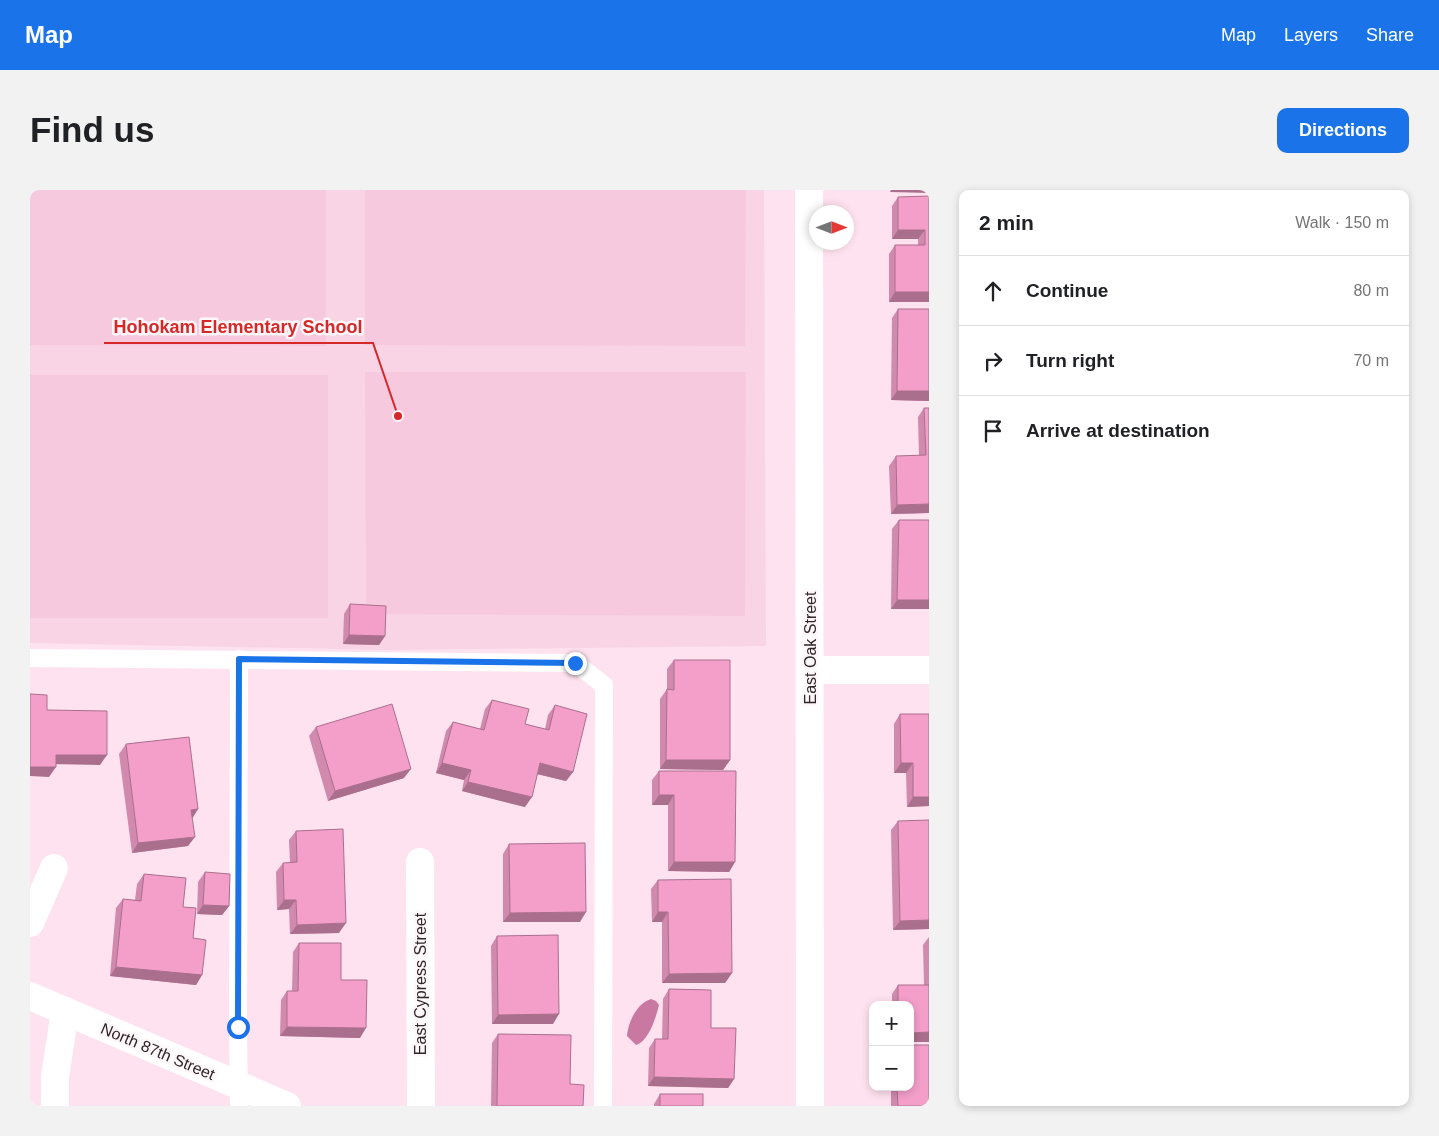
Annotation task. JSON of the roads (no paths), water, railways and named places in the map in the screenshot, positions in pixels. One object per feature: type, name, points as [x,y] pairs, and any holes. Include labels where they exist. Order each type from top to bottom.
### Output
[{"type":"street","name":"East Oak Street","points":[[809,190],[810,1106]]},
{"type":"street","points":[[810,670],[929,670]]},
{"type":"street","name":"East Cypress Street","points":[[420,862],[420,1106]]},
{"type":"street","points":[[30,923],[54,868]]},
{"type":"street","name":"North 87th Street","points":[[30,996],[65,1011],[239,1096],[287,1106]]},
{"type":"street","points":[[55,1106],[55,1077],[65,1011]]},
{"type":"lane","points":[[30,658],[575,663],[604,685],[603,1106]]},
{"type":"lane","points":[[239,659],[239,1096]]},
{"type":"place","name":"Hohokam Elementary School","points":[[398,416]]}]
